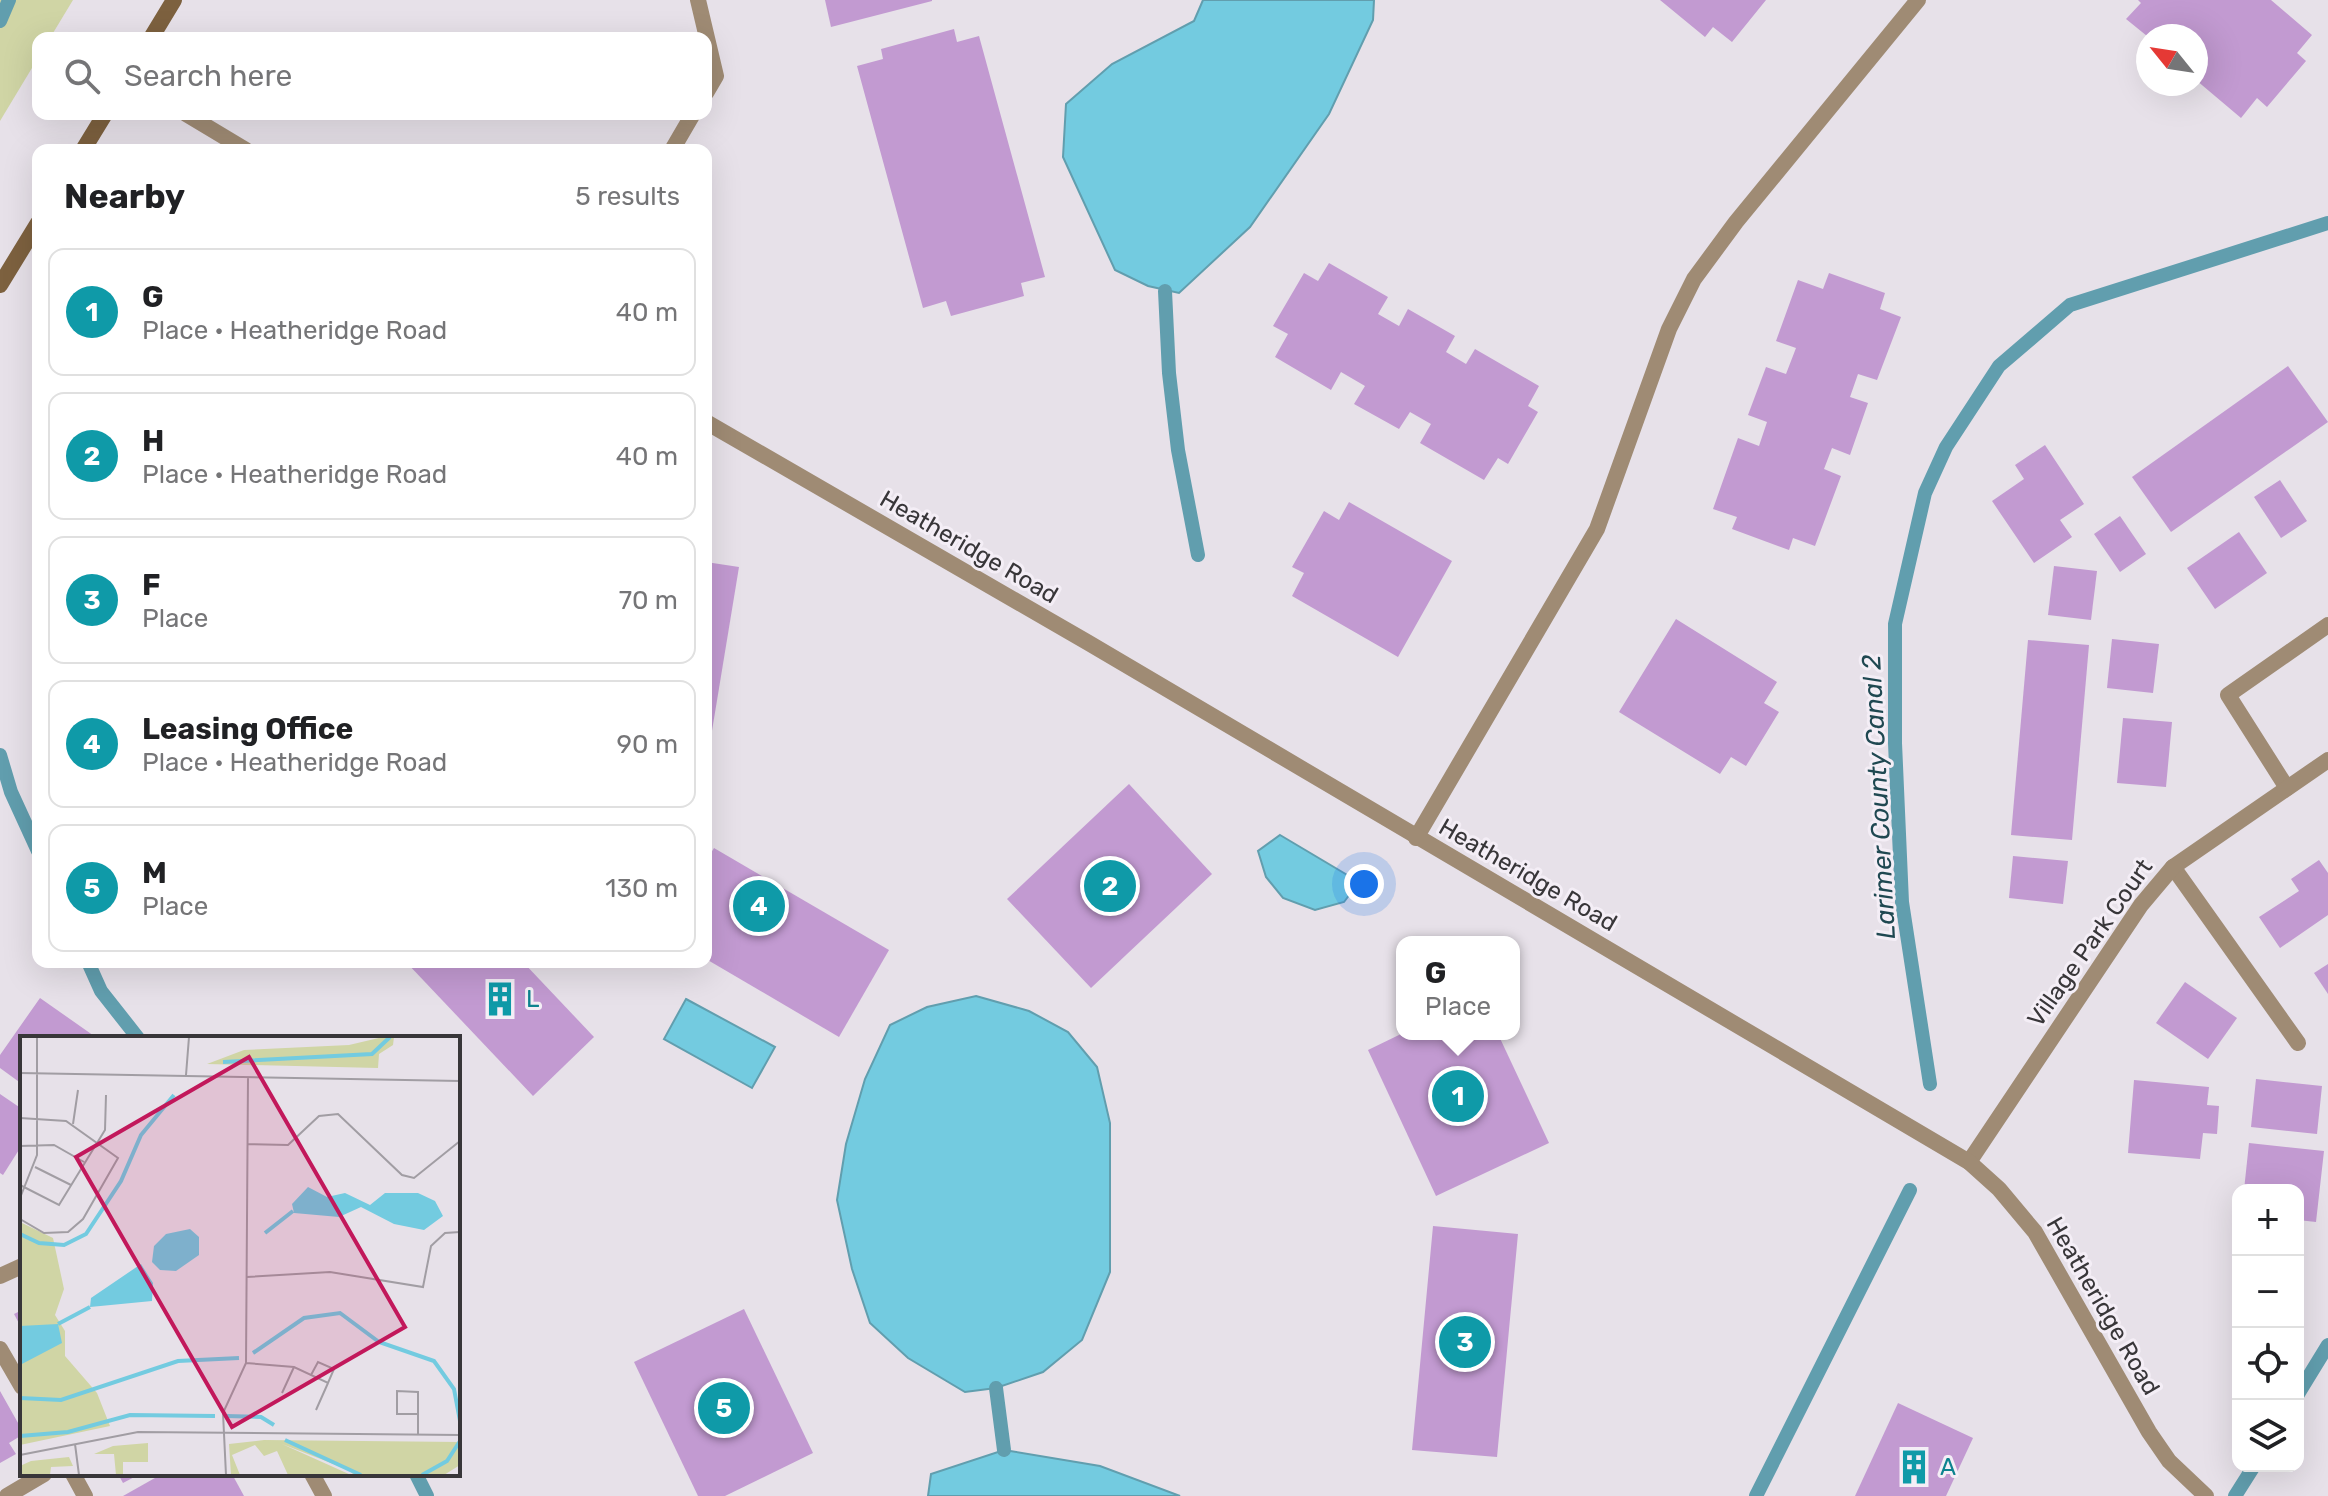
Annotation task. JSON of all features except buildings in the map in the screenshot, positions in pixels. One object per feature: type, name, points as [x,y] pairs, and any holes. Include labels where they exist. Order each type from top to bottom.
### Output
[{"type":"main road","points":[[155,32],[174,0]]},
{"type":"main road","points":[[87,144],[101,120]]},
{"type":"main road","points":[[0,285],[32,233]]},
{"type":"street","points":[[698,0],[706,32]]},
{"type":"street","points":[[1416,838],[1597,529],[1669,329],[1694,279],[1736,222],[1918,0]]},
{"type":"street","points":[[712,59],[716,76],[712,83]]},
{"type":"street","points":[[196,120],[236,144]]},
{"type":"street","points":[[676,144],[690,120]]},
{"type":"street","name":"Heatheridge Road","points":[[712,425],[1087,642],[1969,1162],[1999,1189],[2035,1232],[2149,1432],[2169,1461],[2205,1496]]},
{"type":"street","points":[[2287,788],[2228,695],[2328,625]]},
{"type":"street","name":"Village Park Court","points":[[1969,1162],[2141,905],[2173,867],[2328,760]]},
{"type":"street","points":[[2173,867],[2298,1043]]},
{"type":"street","points":[[0,1276],[20,1267]]},
{"type":"street","points":[[0,1349],[20,1384]]},
{"type":"street","points":[[7,1496],[41,1476]]},
{"type":"street","points":[[74,1476],[85,1496]]},
{"type":"street","points":[[313,1476],[324,1496]]},
{"type":"green space","points":[[0,0],[73,0],[54,32],[32,32],[32,68],[0,121]]},
{"type":"water","points":[[1203,0],[1374,0],[1373,20],[1329,114],[1250,227],[1179,293],[1148,286],[1115,270],[1063,157],[1066,104],[1112,64],[1194,21]]},
{"type":"water","points":[[1280,835],[1359,882],[1344,902],[1315,910],[1283,898],[1266,877],[1258,851]]},
{"type":"water","points":[[976,996],[1029,1011],[1068,1032],[1097,1067],[1110,1123],[1110,1272],[1082,1340],[1043,1372],[996,1388],[965,1392],[908,1358],[870,1323],[852,1269],[837,1200],[846,1144],[865,1079],[890,1025],[927,1007]]},
{"type":"water","points":[[686,999],[775,1047],[752,1088],[664,1039]]},
{"type":"water","points":[[1004,1450],[1100,1466],[1180,1496],[928,1496],[931,1474]]},
{"type":"waterway","name":"Larimer County Canal 2","points":[[0,21],[9,0]]},
{"type":"waterway","name":"Larimer County Canal 2","points":[[1930,1084],[1902,902],[1895,743],[1895,624],[1925,493],[1946,447],[1999,366],[2070,305],[2328,223]]},
{"type":"waterway","points":[[1165,291],[1169,373],[1178,450],[1198,555]]},
{"type":"waterway","name":"Larimer County Canal 2","points":[[0,755],[11,792],[32,838]]},
{"type":"waterway","name":"Larimer County Canal 2","points":[[91,968],[101,991],[136,1036]]},
{"type":"waterway","name":"Larimer County Canal 2","points":[[1756,1496],[1910,1190]]},
{"type":"waterway","points":[[2304,1384],[2328,1345]]},
{"type":"waterway","points":[[996,1388],[1004,1450]]},
{"type":"waterway","points":[[2235,1496],[2250,1472]]},
{"type":"waterway","name":"Larimer County Canal 2","points":[[417,1476],[427,1496]]},
{"type":"place","name":"H","points":[[1110,886]]},
{"type":"place","name":"Leasing Office","points":[[759,906]]},
{"type":"place","name":"L","points":[[500,999]]},
{"type":"place","name":"G","points":[[1458,1096]]},
{"type":"place","name":"F","points":[[1465,1342]]},
{"type":"place","name":"M","points":[[724,1408]]},
{"type":"place","name":"A","points":[[1914,1467]]}]
